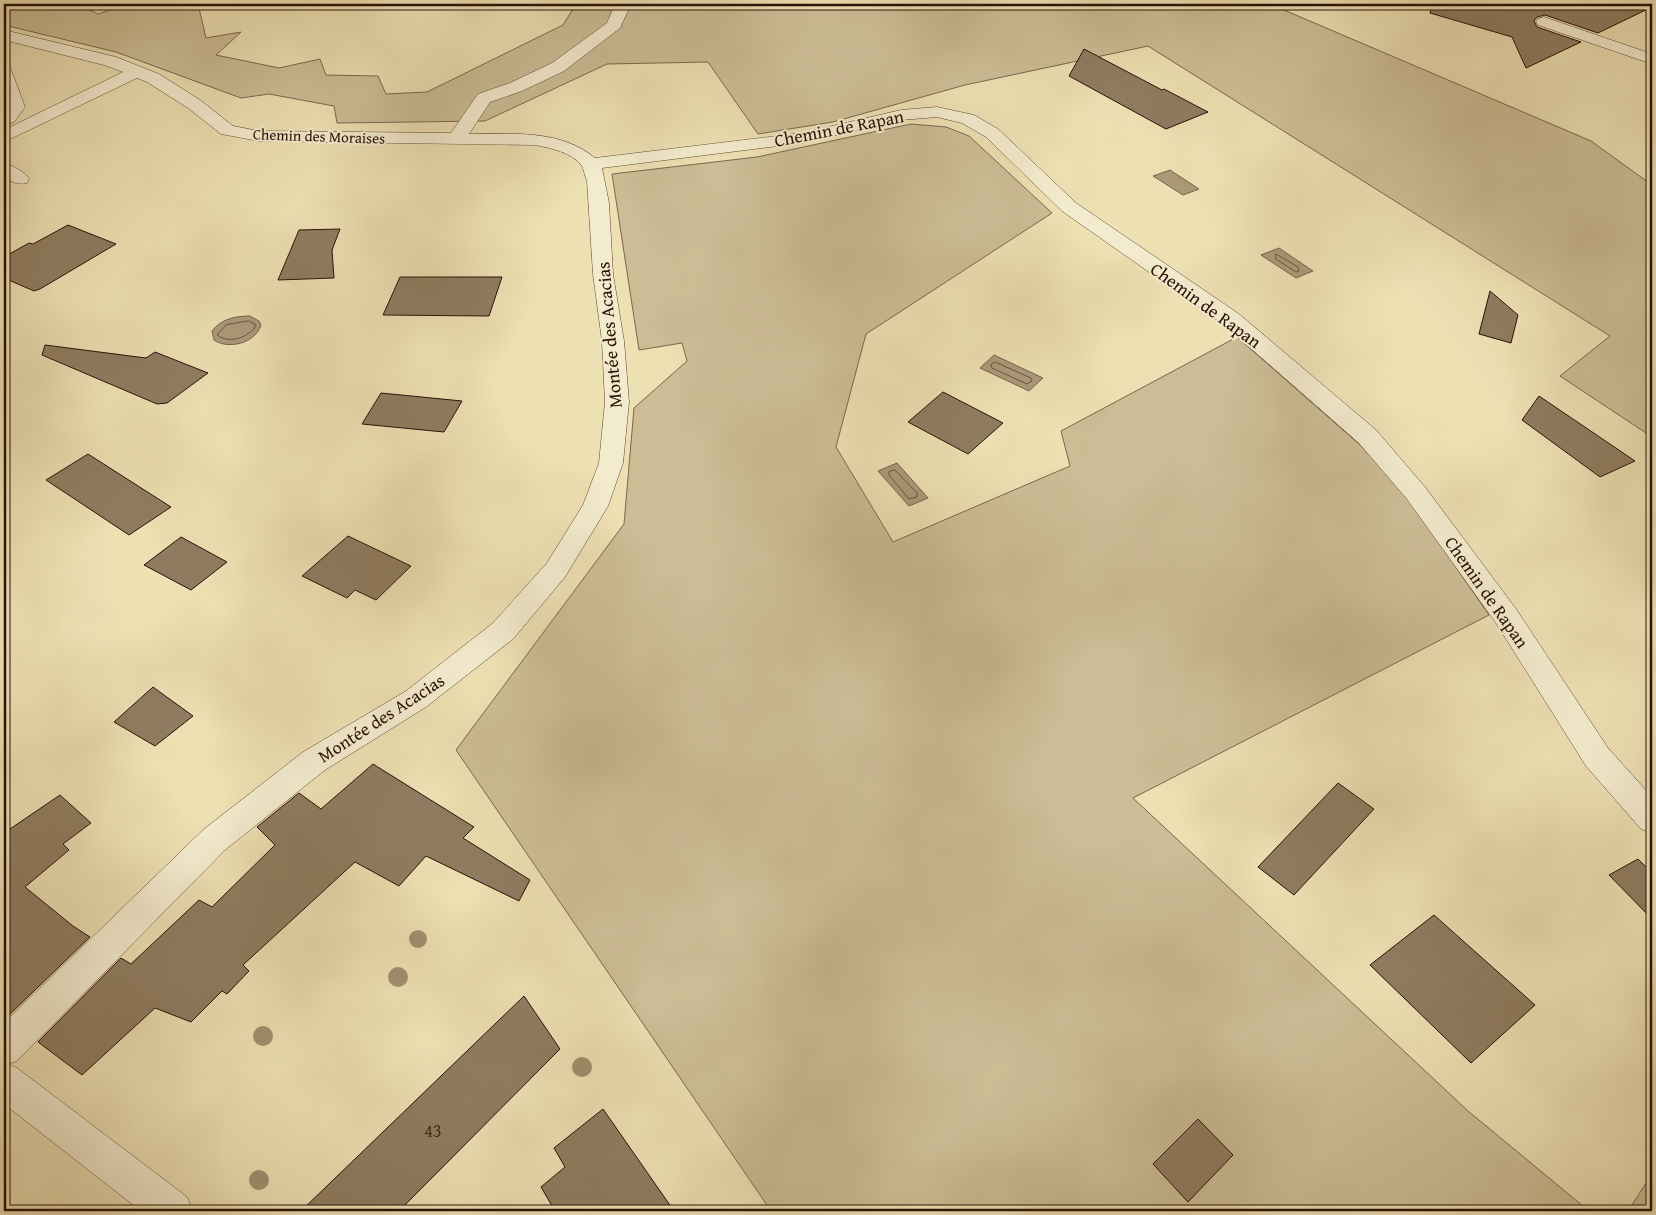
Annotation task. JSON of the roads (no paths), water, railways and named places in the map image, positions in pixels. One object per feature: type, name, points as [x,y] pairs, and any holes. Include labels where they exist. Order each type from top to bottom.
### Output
[{"type":"street","points":[[456,139],[484,98],[516,87],[558,67],[614,25],[623,4]]},
{"type":"street","points":[[1544,22],[1652,59]]},
{"type":"street","name":"Chemin des Moraises","points":[[4,35],[110,61],[153,78],[194,104],[227,130],[259,136],[535,140],[558,144],[577,151],[591,164]]},
{"type":"street","points":[[4,120],[8,118],[16,107],[10,62],[42,45]]},
{"type":"street","points":[[4,137],[136,72]]},
{"type":"street","name":"Chemin de Rapan","points":[[591,164],[802,138],[910,114],[937,112],[968,119],[992,133],[1069,207],[1231,318],[1367,436],[1416,493],[1506,616],[1597,757],[1652,819]]},
{"type":"street","name":"Montée des Acacias","points":[[4,1048],[214,840],[314,761],[416,699],[503,631],[556,570],[595,506],[608,472],[611,463],[617,402],[613,341],[603,274],[599,203],[591,164]]},
{"type":"street","points":[[4,169],[20,179]]},
{"type":"street","points":[[4,1081],[173,1211]]},
{"type":"water","points":[[1170,170],[1199,189],[1183,195],[1153,176]]},
{"type":"water","points":[[1279,248],[1313,271],[1296,278],[1261,255]]},
{"type":"water","points":[[250,316],[259,321],[261,325],[254,336],[248,340],[241,343],[227,344],[214,340],[212,331],[224,321]]},
{"type":"water","points":[[994,355],[1043,378],[1029,391],[980,368]]},
{"type":"water","points":[[897,463],[928,498],[909,506],[878,471]]}]
